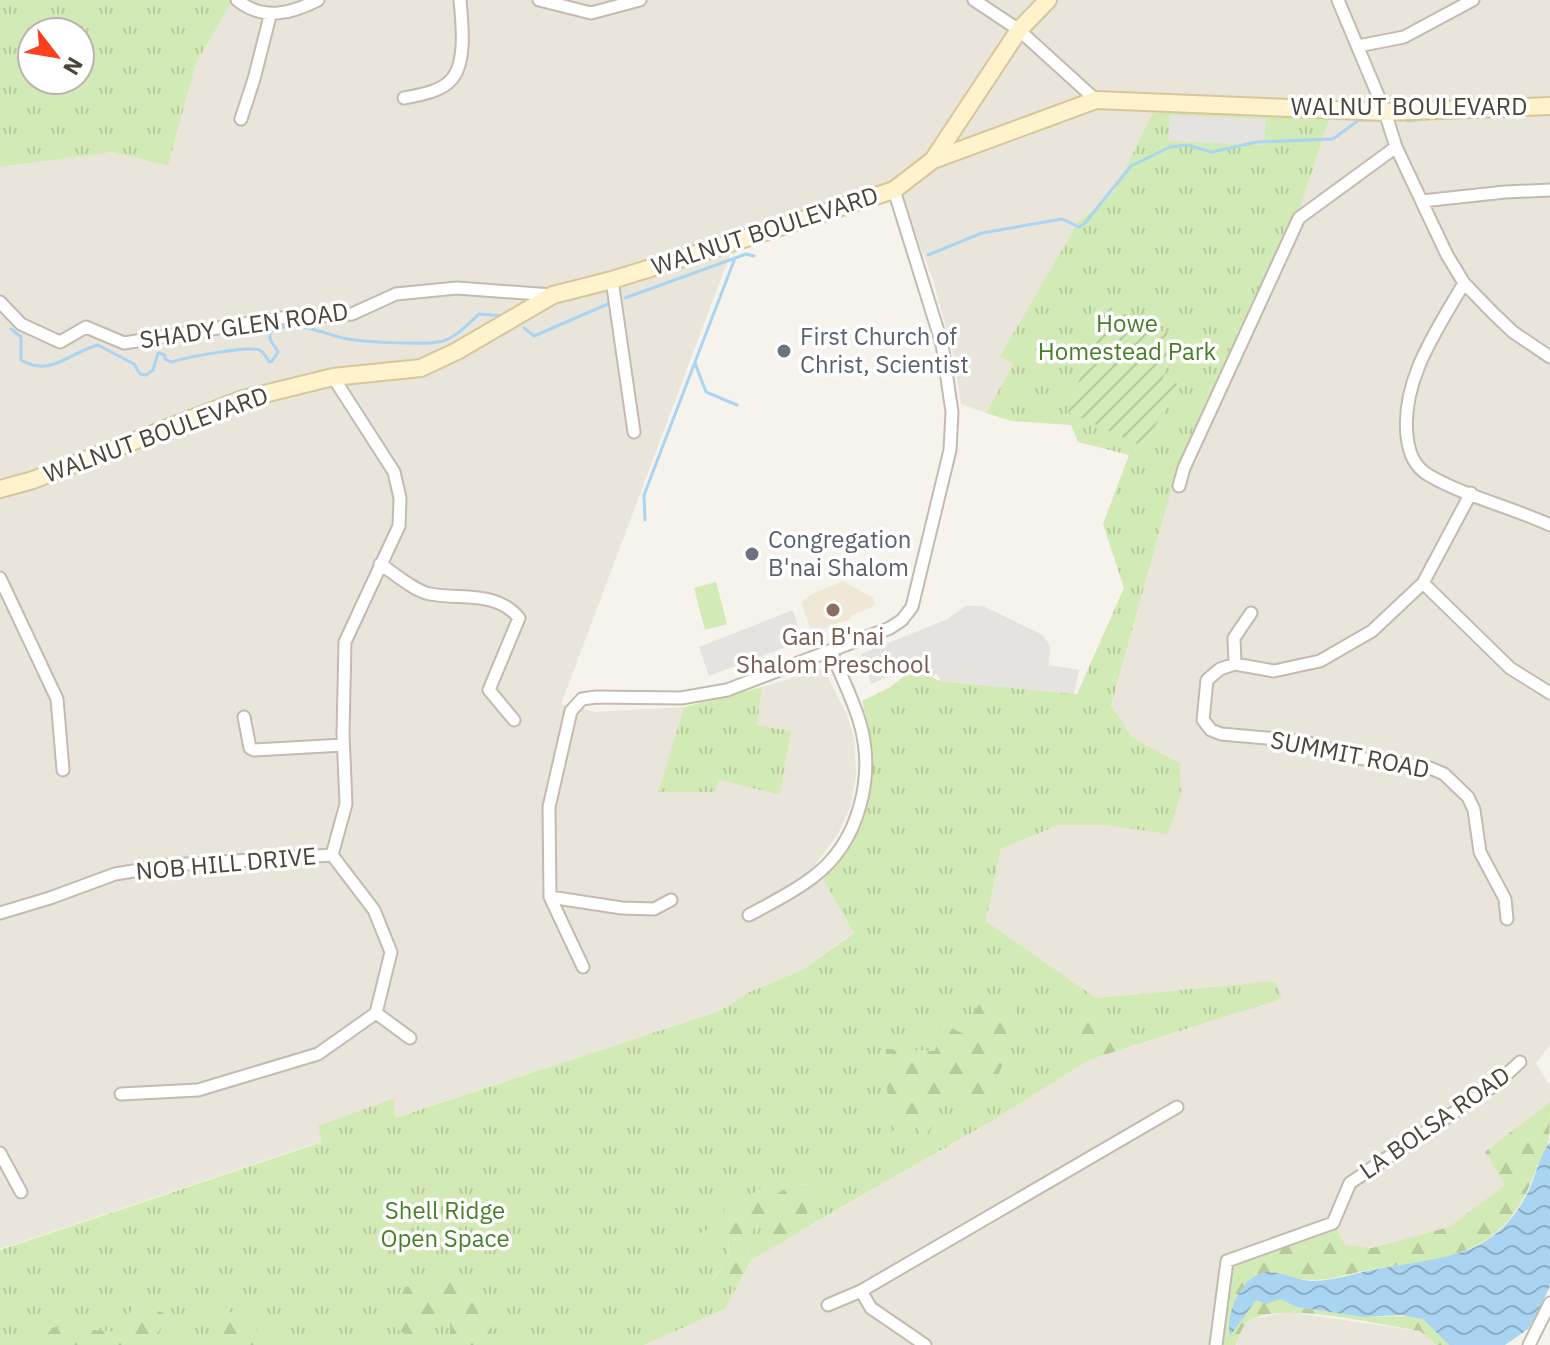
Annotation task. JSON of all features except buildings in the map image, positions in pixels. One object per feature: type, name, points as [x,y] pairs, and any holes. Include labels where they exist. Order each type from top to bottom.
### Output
[{"type":"street","points":[[237,0],[270,16],[299,9],[318,0]]},
{"type":"street","points":[[404,98],[429,93],[451,80],[461,57],[460,0]]},
{"type":"street","points":[[539,0],[591,13],[636,1]]},
{"type":"street","points":[[974,0],[1019,30],[1096,100]]},
{"type":"street","points":[[933,160],[1019,30],[1048,0]]},
{"type":"street","points":[[1338,0],[1385,112],[1396,147],[1447,255],[1464,283],[1513,332],[1550,357]]},
{"type":"street","points":[[1358,46],[1404,37],[1473,0]]},
{"type":"street","points":[[241,119],[270,16]]},
{"type":"street","name":"WALNUT BOULEVARD","points":[[0,489],[33,480],[240,400],[333,377],[421,368],[457,351],[553,295],[612,280],[894,190],[933,160],[1096,100],[1385,112],[1550,106]]},
{"type":"street","points":[[1179,486],[1184,468],[1299,218],[1396,147]]},
{"type":"street","points":[[583,967],[550,897],[549,807],[566,726],[575,704],[582,699],[596,697],[681,698],[727,690],[890,628],[902,620],[912,607],[950,450],[952,412],[942,344],[894,190]]},
{"type":"street","points":[[1422,201],[1550,190]]},
{"type":"street","points":[[612,280],[634,432]]},
{"type":"street","points":[[1464,283],[1410,386],[1404,413],[1408,450],[1416,465],[1429,476],[1517,509],[1550,525]]},
{"type":"street","name":"SHADY GLEN ROAD","points":[[0,302],[21,324],[60,342],[86,327],[124,343],[280,318],[352,314],[396,294],[457,288],[553,295]]},
{"type":"street","name":"NOB HILL DRIVE","points":[[0,913],[129,872],[170,865],[332,855],[346,804],[343,745],[345,642],[399,526],[400,498],[394,472],[333,377]]},
{"type":"street","points":[[1251,613],[1234,638],[1235,664],[1274,671],[1320,661],[1372,631],[1423,583],[1471,493]]},
{"type":"street","points":[[380,564],[427,594],[468,595],[496,601],[519,618],[489,690],[514,720]]},
{"type":"street","points":[[0,578],[57,699],[63,770]]},
{"type":"street","points":[[1423,583],[1510,668],[1550,693]]},
{"type":"street","points":[[749,915],[815,876],[838,852],[860,807],[866,765],[860,722],[831,651]]},
{"type":"street","name":"SUMMIT ROAD","points":[[1235,664],[1220,669],[1207,680],[1203,720],[1211,730],[1229,735],[1302,741],[1358,758],[1430,768],[1444,774],[1468,797],[1474,810],[1480,852],[1505,899],[1507,919]]},
{"type":"street","points":[[244,717],[250,748],[254,750],[343,745]]},
{"type":"street","points":[[121,1094],[198,1090],[318,1054],[376,1013],[391,952],[374,910],[332,855]]},
{"type":"street","points":[[550,897],[622,908],[654,909],[671,900]]},
{"type":"street","points":[[376,1013],[410,1038]]},
{"type":"street","name":"LA BOLSA ROAD","points":[[1216,1345],[1227,1261],[1333,1223],[1350,1183],[1496,1084],[1520,1062]]},
{"type":"street","points":[[828,1305],[861,1291],[1177,1107]]},
{"type":"street","points":[[0,1153],[21,1192]]},
{"type":"street","points":[[861,1291],[871,1308],[925,1345]]},
{"type":"street","points":[[1529,1345],[1550,1303]]},
{"type":"shaded area","points":[[233,0],[1550,0],[1550,1045],[1536,1063],[1550,1087],[1550,1102],[1486,1152],[1506,1185],[1449,1227],[1373,1248],[1345,1245],[1216,1345],[644,1345],[725,1309],[751,1260],[997,1118],[1089,1060],[1282,999],[1275,981],[1096,998],[986,921],[1001,849],[1059,825],[1105,825],[1167,833],[1180,763],[1133,738],[1111,707],[1178,466],[1301,205],[1328,120],[1153,112],[1113,193],[1078,222],[1000,356],[1013,365],[986,413],[961,404],[953,354],[934,283],[907,210],[901,182],[731,252],[561,704],[595,712],[684,707],[658,792],[719,780],[780,795],[791,731],[757,725],[762,687],[820,669],[825,671],[847,715],[854,738],[856,774],[851,805],[837,836],[815,864],[854,932],[802,970],[747,993],[713,1013],[394,1118],[393,1098],[318,1127],[323,1141],[0,1249],[0,167],[113,152],[168,166],[196,63]]},
{"type":"shaded area","points":[[1170,115],[1266,119],[1264,145],[1168,141]]},
{"type":"shaded area","name":"Gan B'nai Shalom Preschool","points":[[843,581],[873,598],[876,605],[851,616],[851,619],[812,633],[801,602]]},
{"type":"shaded area","points":[[965,606],[983,606],[1043,635],[1050,646],[1049,665],[1079,670],[1074,694],[941,681],[936,673],[932,678],[920,673],[926,657],[916,665],[871,684],[861,654],[948,619]]},
{"type":"shaded area","points":[[793,610],[802,641],[709,676],[699,647]]},
{"type":"shaded area","points":[[1288,1312],[1420,1331],[1437,1345],[1237,1345],[1241,1328],[1252,1319]]},
{"type":"green space","points":[[0,0],[233,0],[196,63],[168,166],[113,152],[0,167]]},
{"type":"green space","name":"Shell Ridge Open Space","points":[[1153,112],[1329,119],[1301,205],[1178,466],[1111,706],[1133,738],[1180,763],[1181,793],[1168,834],[1105,825],[1059,825],[1001,849],[986,921],[1096,998],[1275,981],[1282,999],[1145,1042],[1104,1026],[1075,1043],[1089,1060],[997,1118],[816,1222],[807,1214],[815,1184],[792,1185],[776,1194],[760,1189],[741,1202],[724,1207],[729,1233],[728,1259],[712,1280],[738,1285],[725,1309],[644,1345],[0,1345],[0,1250],[322,1142],[318,1126],[394,1098],[395,1118],[713,1013],[747,993],[802,970],[854,933],[823,879],[854,837],[870,796],[872,752],[862,701],[889,688],[912,670],[941,681],[1077,694],[1124,588],[1103,524],[1129,455],[1078,442],[1071,425],[1011,421],[986,413],[1013,365],[1000,356],[1078,222],[1113,193]],"holes":[[[962,1033],[925,1145],[914,1120],[892,1130],[887,1091],[887,1050],[935,1051]]]},
{"type":"green space","name":"Howe Homestead Park","points":[[1099,302],[1177,338],[1163,378],[1178,384],[1144,447],[1066,411],[1105,320],[1093,314]]},
{"type":"green space","points":[[716,582],[727,624],[705,630],[694,588]]},
{"type":"green space","points":[[762,687],[757,725],[791,731],[780,795],[719,780],[715,792],[658,792],[684,707]]},
{"type":"green space","points":[[983,998],[1013,1000],[1018,1033],[990,1091],[964,1108],[943,1093],[925,1146],[914,1120],[892,1131],[886,1049],[935,1051],[941,1023],[962,1033]]},
{"type":"green space","points":[[1096,998],[1104,1026],[1145,1042],[1089,1060],[1075,1043],[1074,1007]]},
{"type":"green space","points":[[1550,1102],[1548,1144],[1523,1200],[1492,1236],[1452,1255],[1327,1279],[1304,1280],[1279,1273],[1256,1299],[1281,1298],[1297,1307],[1363,1317],[1411,1316],[1424,1319],[1449,1345],[1437,1345],[1420,1331],[1334,1316],[1288,1313],[1252,1319],[1243,1327],[1236,1345],[1216,1345],[1227,1261],[1333,1223],[1345,1245],[1372,1248],[1449,1227],[1505,1185],[1485,1152]]},
{"type":"green space","points":[[816,1184],[807,1214],[816,1222],[769,1250],[774,1220],[761,1214],[746,1244],[751,1260],[738,1285],[712,1281],[728,1259],[729,1234],[706,1245],[699,1234],[726,1220],[724,1207],[741,1202],[760,1189],[776,1194],[792,1185]]},
{"type":"green space","points":[[761,1213],[775,1220],[769,1250],[751,1260],[746,1244]]},
{"type":"green space","points":[[464,1278],[483,1290],[492,1330],[488,1345],[450,1345],[450,1318],[439,1309],[411,1338],[389,1324],[405,1287]]},
{"type":"green space","points":[[217,1297],[235,1317],[256,1327],[259,1345],[226,1345]]},
{"type":"green space","points":[[135,1304],[164,1313],[159,1332],[134,1345],[43,1345],[45,1336],[54,1327],[118,1332]]},
{"type":"water","points":[[1550,1142],[1550,1286],[1528,1329],[1505,1345],[1449,1345],[1423,1319],[1401,1315],[1363,1317],[1297,1307],[1280,1299],[1267,1304],[1256,1300],[1230,1336],[1235,1300],[1245,1285],[1259,1274],[1272,1272],[1312,1281],[1327,1280],[1442,1257],[1479,1245],[1508,1223],[1519,1208]]},
{"type":"waterway","points":[[1408,121],[1432,118]]},
{"type":"waterway","points":[[928,255],[982,233],[1062,219],[1079,227],[1131,166],[1170,147],[1187,145],[1212,152],[1257,142],[1333,139],[1359,120],[1374,120]]},
{"type":"waterway","points":[[625,298],[746,254],[754,256]]},
{"type":"waterway","points":[[645,520],[644,495],[735,258]]},
{"type":"waterway","points":[[524,328],[534,336],[610,303]]},
{"type":"waterway","points":[[11,329],[21,337],[21,360],[31,365],[51,365],[98,345],[134,364],[140,374],[146,375],[153,370],[158,353],[171,362],[218,352],[255,349],[262,352],[269,362],[272,361],[278,352],[270,339],[270,332],[279,328],[307,328],[343,338],[391,343],[430,343],[450,338],[479,314],[503,316]]},
{"type":"waterway","points":[[695,363],[706,392],[737,405]]},
{"type":"place","name":"First Church of Christ, Scientist","points":[[784,351]]},
{"type":"place","name":"Congregation B'nai Shalom","points":[[752,554]]},
{"type":"place","name":"Gan B'nai Shalom Preschool","points":[[833,610]]}]
